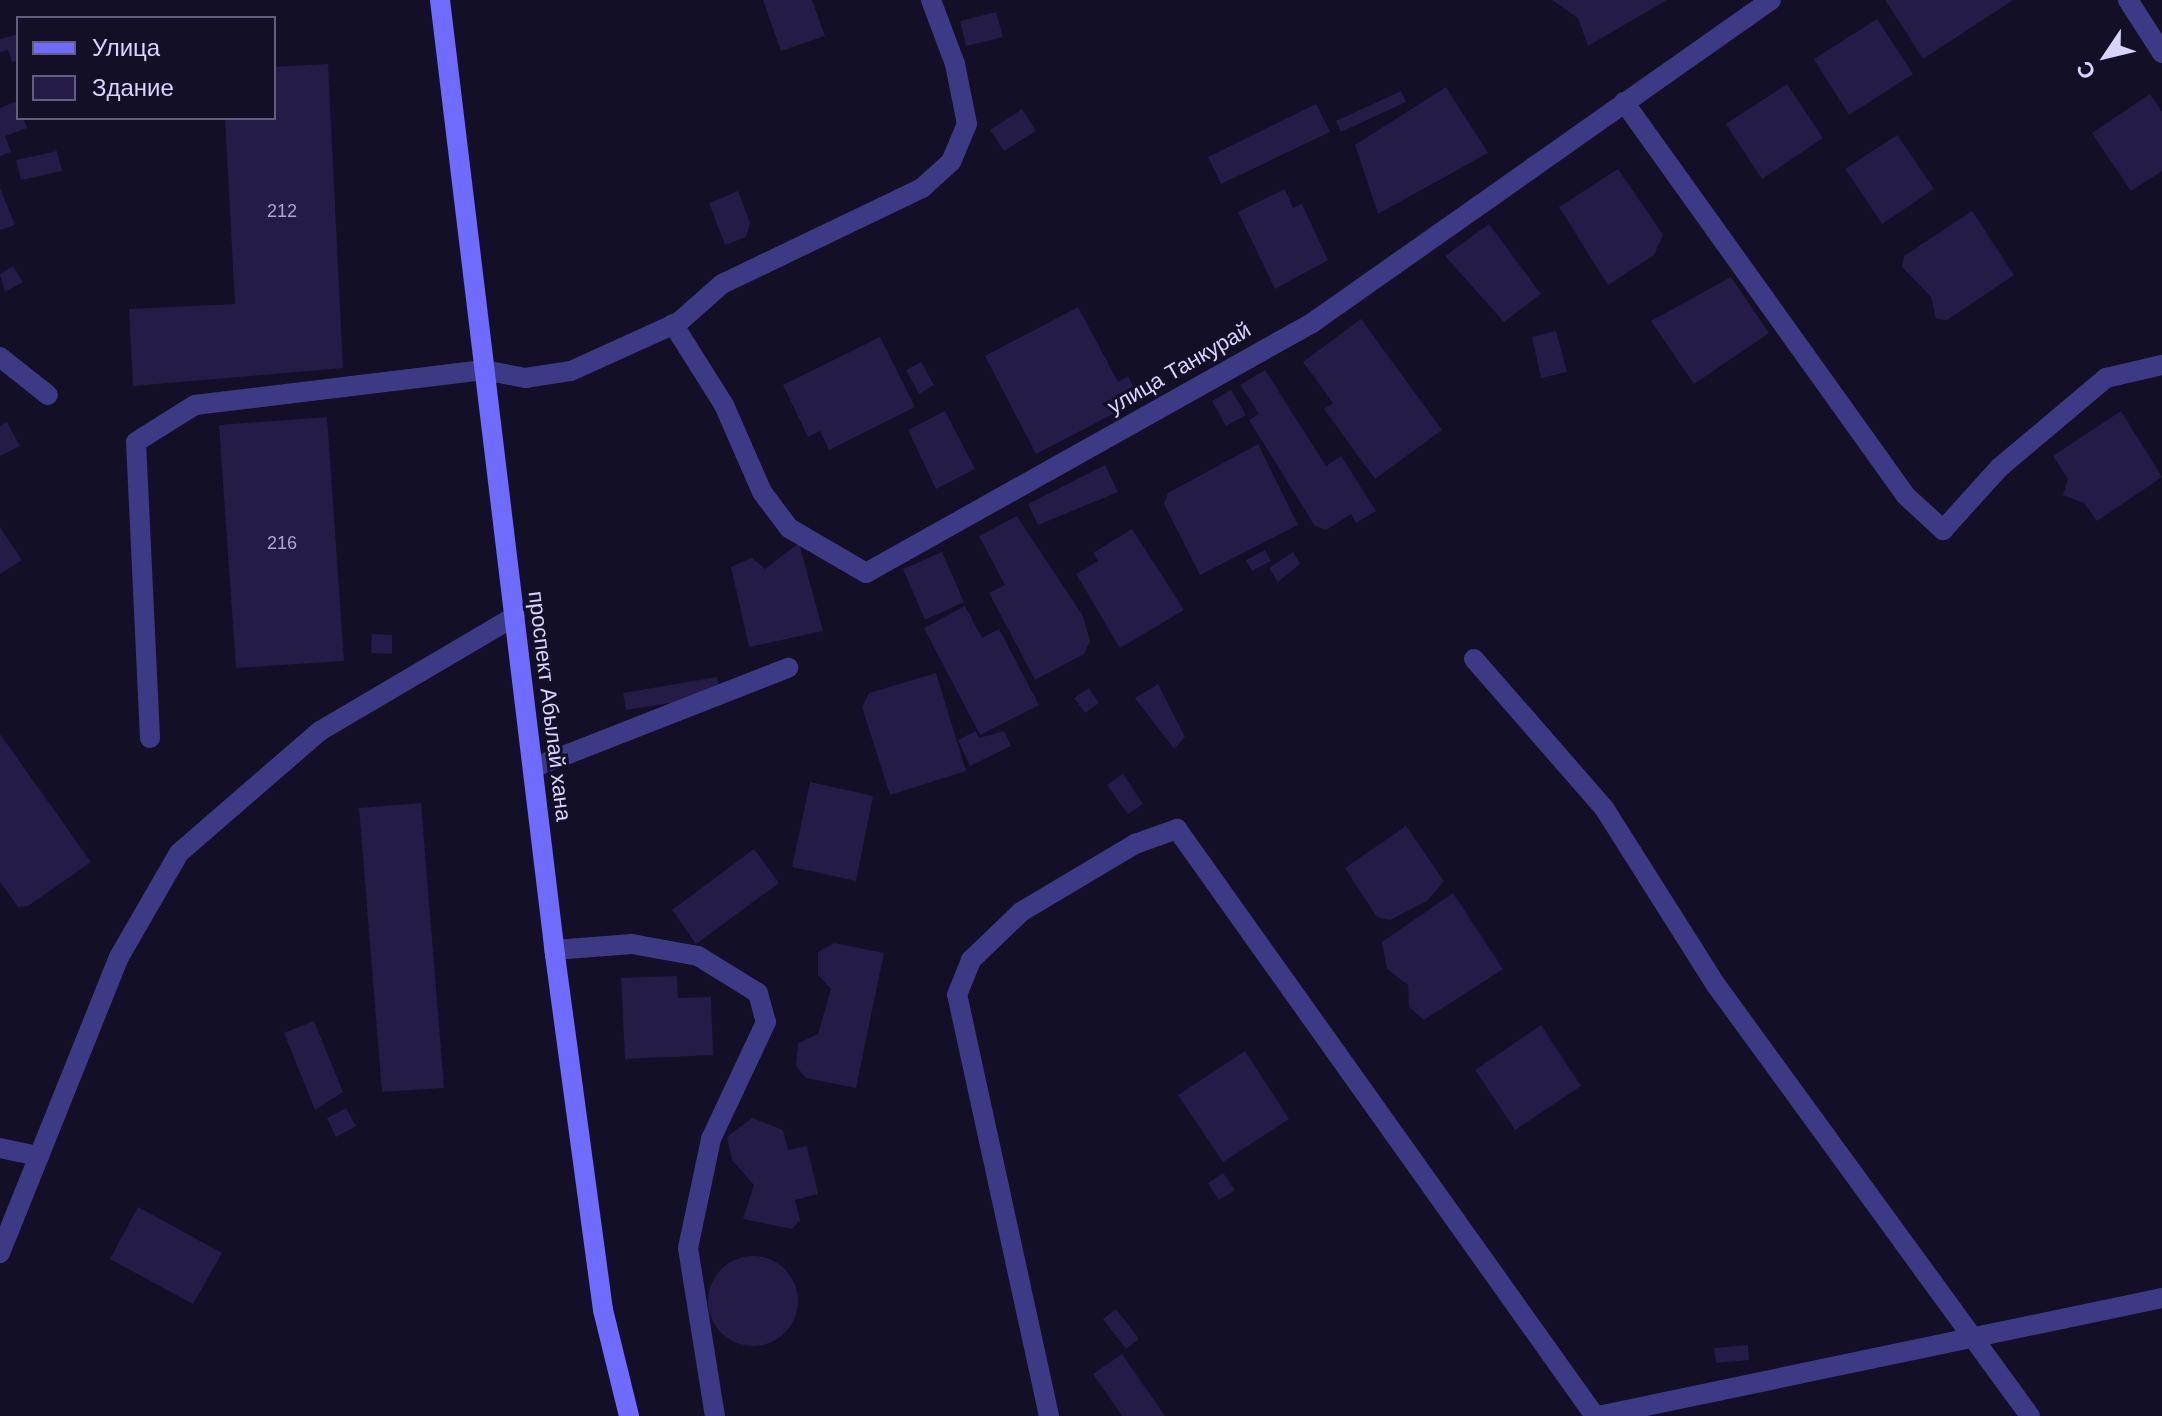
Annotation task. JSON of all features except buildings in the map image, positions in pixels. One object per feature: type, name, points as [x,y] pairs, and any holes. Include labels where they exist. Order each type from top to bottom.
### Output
[{"type":"main road","name":"проспект Абылай хана","points":[[440,0],[535,767],[554,950],[603,1310],[629,1416]]},
{"type":"street","points":[[150,738],[136,442],[195,405],[484,370],[525,378],[571,371],[673,324],[722,284],[922,188],[951,162],[967,124],[955,64],[931,0]]},
{"type":"street","name":"улица Танкурай","points":[[673,324],[780,516],[829,555],[866,573],[1312,323],[1771,0]]},
{"type":"street","points":[[2128,0],[2162,53]]},
{"type":"street","points":[[1624,102],[1905,495],[1943,530],[1999,468],[2106,378],[2162,365]]},
{"type":"street","points":[[0,357],[48,395]]},
{"type":"street","points":[[0,1253],[119,957],[179,853],[320,731],[515,616]]},
{"type":"street","points":[[1474,659],[1604,808],[1716,985],[2030,1416]]},
{"type":"street","points":[[535,767],[788,668]]},
{"type":"street","points":[[1049,1416],[957,995],[971,960],[1021,912],[1135,844],[1177,829],[1596,1416],[2162,1298]]},
{"type":"street","points":[[554,950],[632,944],[698,956],[758,993],[766,1022],[711,1139],[688,1248],[715,1416]]},
{"type":"street","points":[[0,1148],[39,1156]]}]
